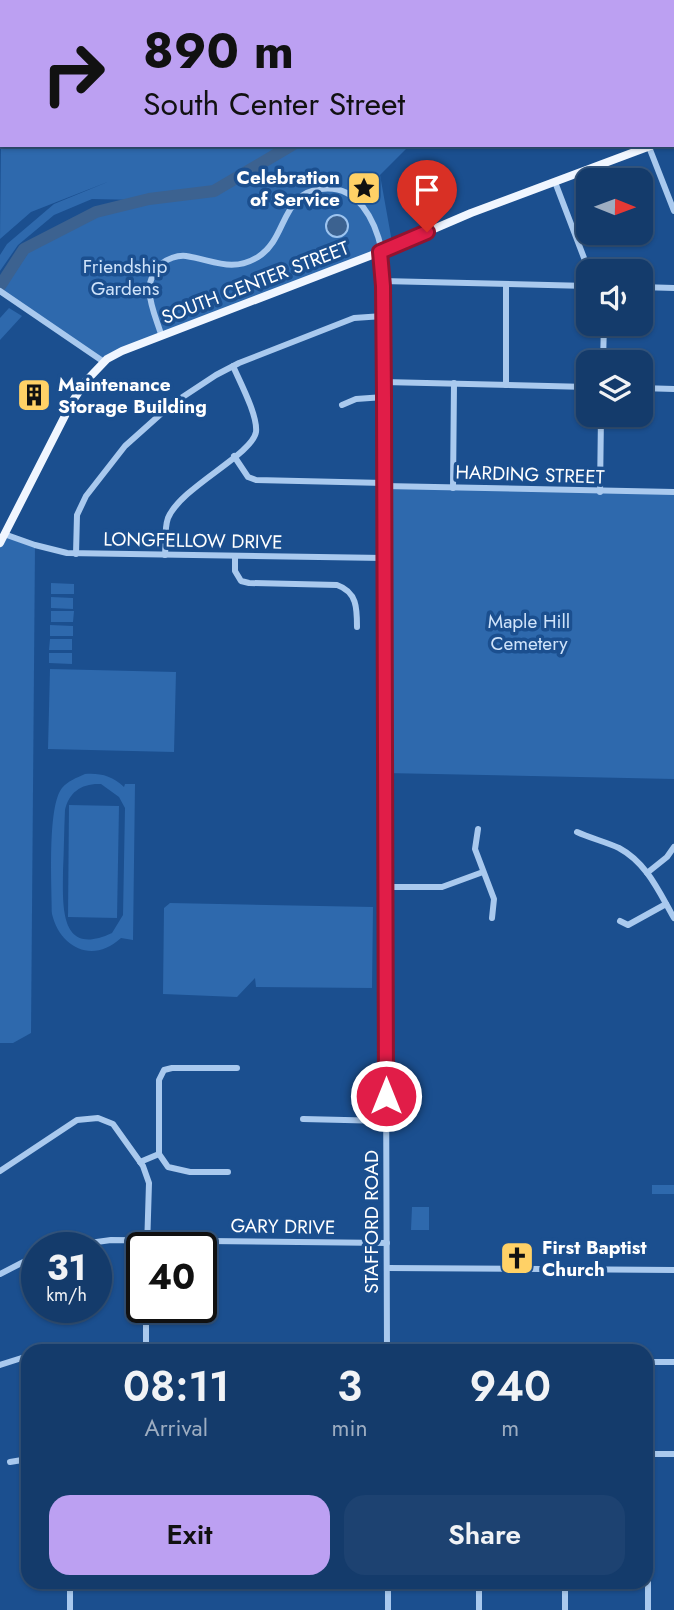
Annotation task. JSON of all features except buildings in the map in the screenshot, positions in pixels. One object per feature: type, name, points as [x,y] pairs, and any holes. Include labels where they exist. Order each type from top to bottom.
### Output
[{"type":"main road","name":"SOUTH CENTER STREET","points":[[0,543],[72,402],[104,362],[161,334],[648,147]]},
{"type":"street","points":[[651,147],[674,211]]},
{"type":"street","points":[[555,182],[584,259]]},
{"type":"street","name":"STAFFORD ROAD","points":[[161,334],[150,299],[149,285],[152,274],[167,260],[185,256],[220,265],[240,265],[249,261],[268,250],[295,202],[310,192],[334,188],[352,196],[372,219],[381,251],[383,316],[387,1344]]},
{"type":"street","points":[[382,281],[576,286]]},
{"type":"street","points":[[506,284],[506,385]]},
{"type":"street","points":[[653,287],[674,288]]},
{"type":"street","points":[[1,291],[104,362]]},
{"type":"street","points":[[76,554],[79,510],[86,496],[111,462],[138,433],[172,404],[216,374],[233,366],[354,318],[383,316]]},
{"type":"street","points":[[165,555],[167,523],[173,510],[209,475],[251,443],[256,427],[233,366]]},
{"type":"street","points":[[383,382],[576,387]]},
{"type":"street","points":[[453,488],[454,383]]},
{"type":"street","points":[[653,388],[674,389]]},
{"type":"street","points":[[342,405],[356,399],[384,397]]},
{"type":"street","points":[[600,492],[601,427]]},
{"type":"street","name":"HARDING STREET","points":[[234,456],[248,477],[256,481],[674,492]]},
{"type":"street","name":"LONGFELLOW DRIVE","points":[[4,534],[48,549],[76,554],[384,558]]},
{"type":"street","points":[[235,556],[235,571],[241,581],[337,585],[347,588],[354,597],[357,627]]},
{"type":"street","points":[[478,829],[475,849],[494,899],[492,918]]},
{"type":"street","points":[[577,832],[617,847],[636,860],[648,873],[674,918]]},
{"type":"street","points":[[648,873],[667,857],[674,847]]},
{"type":"street","points":[[385,887],[442,887],[483,872]]},
{"type":"street","points":[[620,921],[628,925],[666,904]]},
{"type":"street","points":[[228,1172],[190,1172],[168,1167],[159,1154],[159,1080],[164,1070],[237,1068]]},
{"type":"street","points":[[0,1171],[72,1123],[98,1118],[113,1124],[140,1163],[149,1183],[147,1232]]},
{"type":"street","points":[[303,1119],[386,1121]]},
{"type":"street","points":[[140,1163],[159,1154]]},
{"type":"street","name":"GARY DRIVE","points":[[217,1244],[387,1243]]},
{"type":"street","points":[[0,1274],[21,1263]]},
{"type":"street","points":[[387,1268],[674,1270]]},
{"type":"street","points":[[146,1323],[146,1344]]},
{"type":"street","points":[[0,1365],[21,1358]]},
{"type":"street","points":[[653,1362],[674,1362]]},
{"type":"street","points":[[653,1454],[674,1454]]},
{"type":"street","points":[[10,1462],[21,1460]]},
{"type":"street","points":[[70,1589],[70,1610]]},
{"type":"street","points":[[388,1589],[388,1610]]},
{"type":"street","points":[[479,1589],[479,1610]]},
{"type":"street","points":[[565,1589],[565,1610]]},
{"type":"street","points":[[648,1589],[648,1610]]},
{"type":"green space","name":"Friendship Gardens","points":[[1,147],[408,147],[380,175],[392,242],[380,252],[104,362],[2,292],[30,250],[96,212],[139,200],[92,199],[54,215],[18,245],[0,271],[0,255],[7,244],[54,204],[110,181],[31,212],[0,239]]},
{"type":"green space","points":[[9,308],[22,316],[0,340],[0,318]]},
{"type":"green space","name":"Maple Hill Cemetery","points":[[384,486],[661,492],[674,495],[674,779],[385,773]]},
{"type":"green space","points":[[4,534],[35,545],[31,1033],[13,1043],[0,1043],[0,543]]},
{"type":"green space","points":[[51,583],[74,584],[74,594],[51,594]]},
{"type":"green space","points":[[51,597],[73,598],[73,609],[51,608]]},
{"type":"green space","points":[[51,611],[74,611],[73,622],[51,622]]},
{"type":"green space","points":[[50,625],[73,626],[73,636],[50,636]]},
{"type":"green space","points":[[50,639],[72,639],[72,650],[49,650]]},
{"type":"green space","points":[[49,653],[72,653],[72,664],[49,663]]},
{"type":"green space","points":[[50,669],[176,672],[174,752],[48,749]]},
{"type":"green space","points":[[85,774],[106,776],[124,787],[125,784],[135,784],[133,940],[121,938],[110,946],[89,951],[70,943],[62,936],[52,914],[51,848],[57,798],[62,788]],"holes":[[[101,784],[119,797],[125,808],[123,915],[112,933],[95,939],[82,939],[73,933],[68,924],[63,899],[65,810],[73,794],[88,785]]]},
{"type":"green space","points":[[69,805],[119,806],[117,918],[68,917]]},
{"type":"green space","points":[[170,903],[373,907],[372,988],[256,987],[255,978],[237,997],[163,994],[164,908]]},
{"type":"green space","points":[[652,1185],[674,1185],[674,1194],[652,1194]]},
{"type":"green space","points":[[412,1207],[429,1207],[429,1230],[411,1230]]},
{"type":"shaded area","points":[[337,215],[345,218],[348,226],[345,234],[337,237],[329,234],[326,226],[329,218]]},
{"type":"waterway","points":[[0,286],[24,249],[96,212],[149,199],[214,191],[289,147]]},
{"type":"place","name":"Celebration of Service","points":[[364,188]]},
{"type":"place","name":"Maintenance Storage Building","points":[[34,395]]},
{"type":"place","name":"First Baptist Church","points":[[517,1258]]},
{"type":"route","points":[[386,1096],[384,397],[380,252],[427,232]]}]
